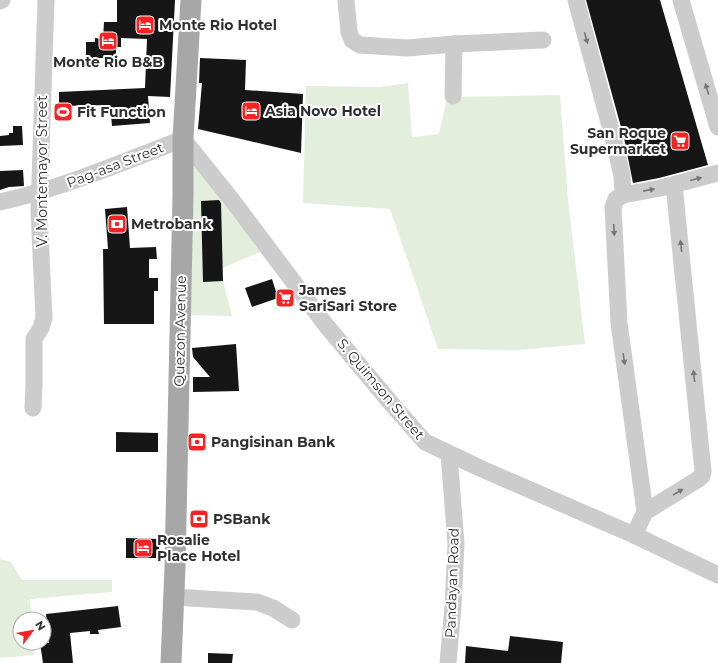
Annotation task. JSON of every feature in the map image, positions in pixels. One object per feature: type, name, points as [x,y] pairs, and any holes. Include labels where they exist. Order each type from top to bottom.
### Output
[{"type":"main road","name":"Quezon Avenue","points":[[170,663],[176,523],[179,335],[184,195],[183,139],[191,0]]},
{"type":"street","name":"V. Montemayor Street","points":[[33,408],[34,339],[41,328],[44,318],[39,211],[46,0]]},
{"type":"street","points":[[346,0],[349,32],[352,40],[360,45],[407,48],[454,44],[543,40]]},
{"type":"street","points":[[576,0],[614,141],[622,176],[623,195]]},
{"type":"street","points":[[681,0],[718,126]]},
{"type":"street","points":[[453,96],[454,44]]},
{"type":"street","name":"Pag-asa Street","points":[[0,202],[40,192],[78,180],[183,139]]},
{"type":"street","name":"S. Quimson Street","points":[[183,139],[232,200],[326,324],[425,442],[449,454],[634,535],[718,575]]},
{"type":"street","points":[[645,512],[619,323],[613,208],[616,199],[623,195],[674,185],[718,173]]},
{"type":"street","points":[[634,535],[645,512],[697,480],[702,476],[704,471],[674,185]]},
{"type":"street","name":"Pandayan Road","points":[[448,663],[453,607],[456,544],[449,454]]},
{"type":"street","points":[[173,597],[257,602],[273,608],[292,620]]},
{"type":"green space","points":[[408,83],[412,137],[439,134],[447,97],[560,95],[568,199],[585,344],[519,350],[438,349],[390,209],[303,203],[306,86],[379,87]]},
{"type":"green space","points":[[188,158],[215,189],[260,252],[220,269],[232,316],[185,315]]},
{"type":"green space","points":[[0,559],[11,562],[22,580],[112,580],[112,592],[30,599],[31,611],[12,611],[12,651],[34,651],[34,655],[0,658]]},
{"type":"building","points":[[117,0],[175,0],[170,97],[148,96],[150,123],[112,126],[110,105],[59,106],[59,92],[145,88],[147,39],[121,38],[121,47],[116,47],[116,58],[86,58],[86,42],[95,42],[95,38],[103,39],[104,22],[117,22]]},
{"type":"building","points":[[586,0],[660,0],[708,165],[659,178],[633,183],[624,138]]},
{"type":"building","name":"Asia Novo Hotel","points":[[200,58],[246,60],[245,90],[303,94],[301,153],[198,129],[202,83],[199,83]]},
{"type":"building","points":[[13,126],[22,126],[23,145],[0,146],[0,136],[13,133]]},
{"type":"building","points":[[23,170],[24,186],[9,187],[0,190],[0,171]]},
{"type":"building","points":[[219,200],[221,203],[223,281],[203,282],[201,201]]},
{"type":"building","points":[[127,207],[130,248],[156,247],[157,259],[149,259],[149,278],[158,278],[158,291],[154,291],[154,324],[104,324],[103,249],[108,249],[105,209]]},
{"type":"building","points":[[272,279],[278,298],[252,307],[245,288]]},
{"type":"building","points":[[236,344],[239,391],[193,392],[193,377],[210,377],[193,357],[192,348]]},
{"type":"building","points":[[116,432],[158,433],[158,452],[116,452]]},
{"type":"building","name":"Rosalie Place Hotel","points":[[126,538],[159,539],[159,558],[126,558]]},
{"type":"building","points":[[118,606],[121,627],[98,630],[99,634],[90,634],[90,631],[70,633],[73,663],[43,663],[41,651],[52,651],[52,613]]},
{"type":"building","points":[[510,636],[563,642],[561,663],[465,663],[466,646],[508,651]]},
{"type":"building","points":[[208,653],[233,654],[232,663],[208,663]]},
{"type":"place","name":"Monte Rio Hotel","points":[[145,25]]},
{"type":"place","name":"Monte Rio B&B","points":[[108,41]]},
{"type":"place","name":"Asia Novo Hotel","points":[[251,111]]},
{"type":"place","name":"Fit Function","points":[[63,112]]},
{"type":"place","name":"San Roque Supermarket","points":[[680,141]]},
{"type":"place","name":"Metrobank","points":[[117,224]]},
{"type":"place","name":"James SariSari Store","points":[[285,298]]},
{"type":"place","name":"Pangisinan Bank","points":[[197,442]]},
{"type":"place","name":"PSBank","points":[[199,519]]},
{"type":"place","name":"Rosalie Place Hotel","points":[[143,548]]}]
